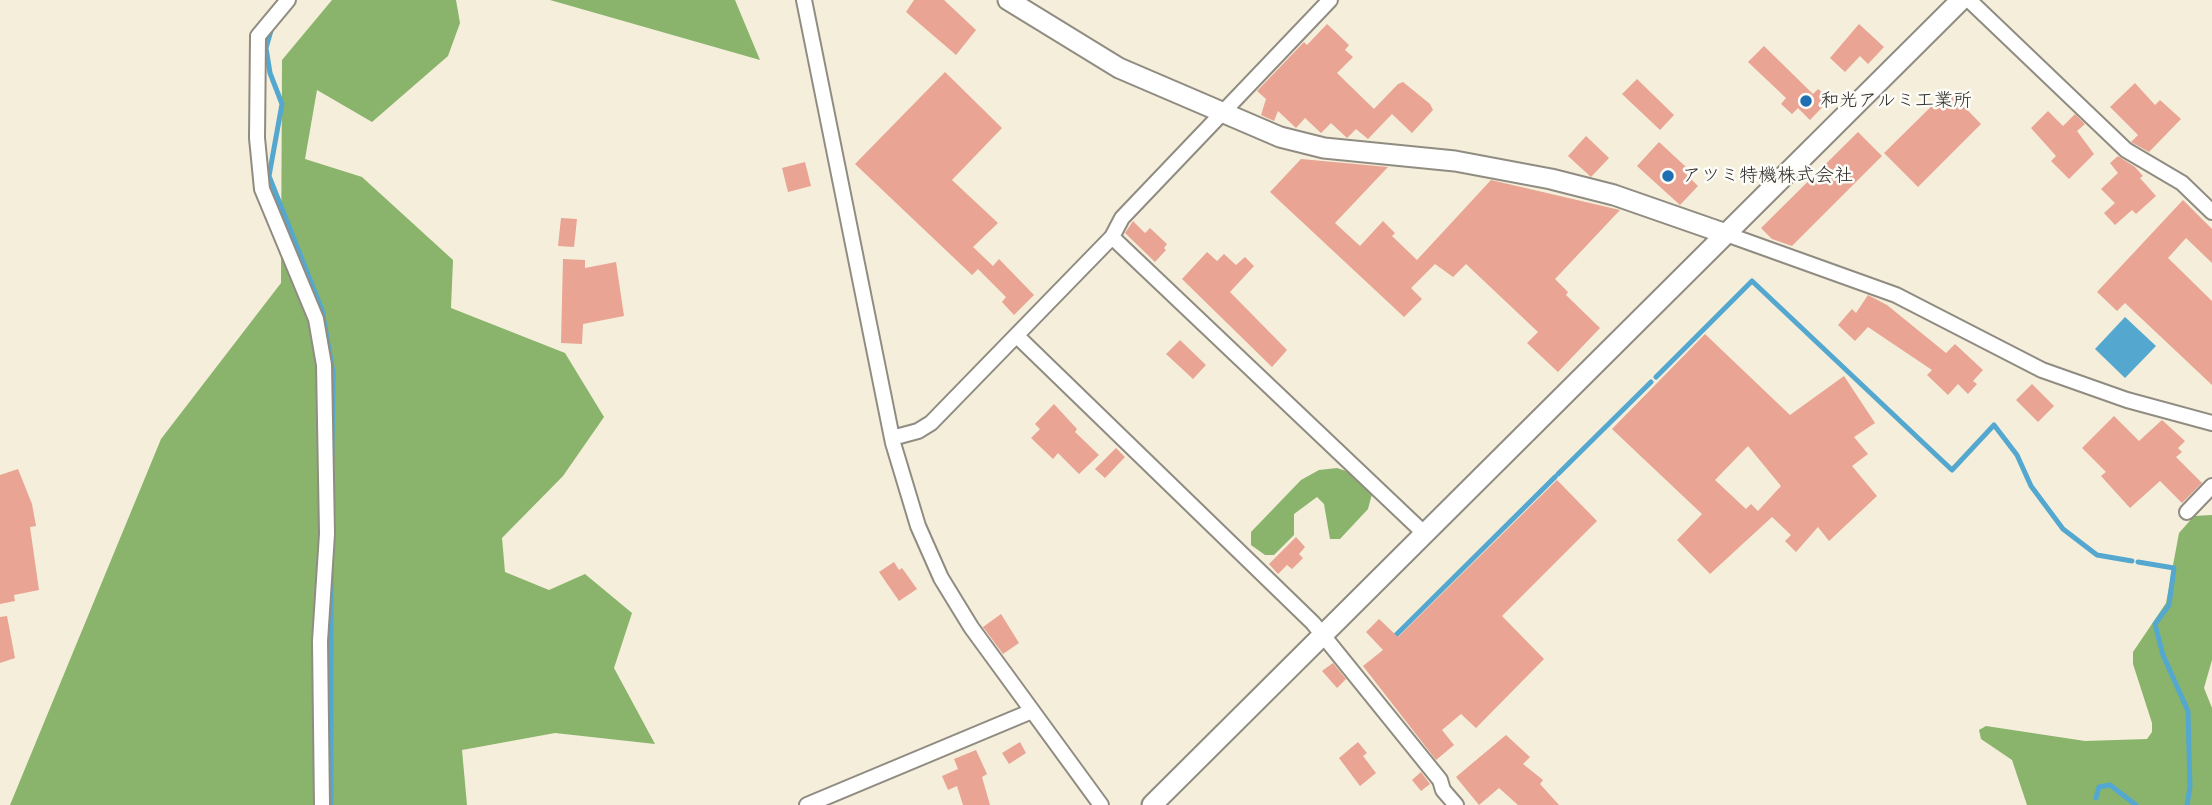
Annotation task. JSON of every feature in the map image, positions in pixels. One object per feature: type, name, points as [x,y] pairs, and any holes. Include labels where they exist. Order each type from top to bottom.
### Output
[{"type":"street","points":[[288,0],[258,36],[257,138],[262,189],[316,319],[324,365],[327,534],[320,642],[322,805]]},
{"type":"street","points":[[804,0],[892,438],[908,499],[941,578],[971,626],[1101,805]]},
{"type":"street","points":[[1008,0],[1119,68],[1280,137],[1324,148],[1455,162],[1551,179],[1614,195],[1896,295],[2042,370],[2127,400],[2212,423]]},
{"type":"street","points":[[892,438],[919,431],[931,424],[1112,237],[1122,219],[1330,0]]},
{"type":"street","points":[[1152,805],[1961,0]]},
{"type":"street","points":[[1969,0],[2126,150],[2182,183],[2212,212]]},
{"type":"street","points":[[1112,237],[1425,534]]},
{"type":"street","points":[[1017,335],[1323,635],[1440,779],[1443,790],[1456,805]]},
{"type":"street","points":[[2187,512],[2212,486]]},
{"type":"street","points":[[807,805],[1032,712]]},
{"type":"green space","points":[[332,0],[456,0],[460,23],[448,56],[372,122],[317,90],[305,159],[362,177],[453,260],[451,308],[565,353],[604,417],[563,476],[502,538],[505,572],[549,590],[585,574],[632,613],[614,668],[655,744],[555,733],[462,750],[467,805],[10,805],[161,439],[281,283],[282,60]]},
{"type":"green space","points":[[550,0],[735,0],[760,60]]},
{"type":"green space","points":[[1337,468],[1352,473],[1372,494],[1368,509],[1340,539],[1330,539],[1324,504],[1317,497],[1294,514],[1294,535],[1274,555],[1265,555],[1251,545],[1251,532],[1301,480],[1319,470]]},
{"type":"green space","points":[[2212,515],[2212,660],[2204,688],[2212,708],[2212,805],[2027,805],[2012,760],[1981,739],[1979,730],[1986,726],[2085,741],[2147,739],[2152,732],[2152,723],[2133,664],[2133,652],[2166,603],[2179,533],[2194,516]]},
{"type":"water","points":[[2125,317],[2156,346],[2125,378],[2095,349]]},
{"type":"building","points":[[914,0],[944,0],[976,30],[956,55],[906,12]]},
{"type":"building","points":[[1327,24],[1349,45],[1345,50],[1353,57],[1337,73],[1374,109],[1403,82],[1430,104],[1433,110],[1412,133],[1392,114],[1368,139],[1356,129],[1347,138],[1331,123],[1321,133],[1305,118],[1296,128],[1278,111],[1274,121],[1261,115],[1266,99],[1257,91],[1304,42],[1307,45]]},
{"type":"building","points":[[1859,24],[1884,47],[1868,64],[1860,56],[1845,72],[1830,58]]},
{"type":"building","points":[[1764,46],[1813,94],[1818,89],[1830,99],[1810,120],[1798,108],[1792,114],[1781,104],[1786,98],[1748,62]]},
{"type":"building","points":[[945,72],[1002,128],[952,180],[998,223],[973,247],[993,266],[999,259],[1034,295],[1014,315],[1002,302],[1006,297],[978,269],[972,275],[855,164]]},
{"type":"building","points":[[1637,79],[1674,115],[1660,130],[1622,94]]},
{"type":"building","points":[[2135,83],[2155,105],[2160,100],[2181,119],[2149,152],[2131,142],[2138,135],[2110,107]]},
{"type":"building","points":[[1948,90],[1981,124],[1918,187],[1884,153]]},
{"type":"building","points":[[2048,111],[2063,126],[2075,114],[2085,124],[2077,131],[2094,154],[2069,179],[2051,161],[2056,156],[2031,128]]},
{"type":"building","points":[[1858,132],[1882,156],[1792,246],[1772,239],[1761,228]]},
{"type":"building","points":[[1586,136],[1609,158],[1591,177],[1568,156]]},
{"type":"building","points":[[1659,142],[1686,167],[1683,171],[1698,186],[1680,205],[1637,166]]},
{"type":"building","points":[[2118,156],[2135,167],[2143,176],[2140,178],[2156,196],[2136,214],[2132,210],[2115,225],[2104,213],[2115,203],[2101,189],[2118,173],[2110,163]]},
{"type":"building","points":[[1301,159],[1388,167],[1335,223],[1360,246],[1383,221],[1395,233],[1392,236],[1417,260],[1491,180],[1620,210],[1555,279],[1568,292],[1566,295],[1600,328],[1558,372],[1527,343],[1538,332],[1466,264],[1453,277],[1435,264],[1411,288],[1422,299],[1404,317],[1270,192]]},
{"type":"building","points":[[805,162],[811,186],[788,192],[782,168]]},
{"type":"building","points":[[2183,200],[2212,229],[2212,263],[2186,238],[2168,258],[2212,301],[2212,385],[2125,303],[2117,311],[2097,292]]},
{"type":"building","points":[[561,218],[577,219],[574,247],[558,246]]},
{"type":"building","points":[[1133,221],[1145,233],[1150,228],[1167,244],[1164,248],[1166,250],[1155,262],[1125,233]]},
{"type":"building","points":[[1207,252],[1217,261],[1224,254],[1236,265],[1245,257],[1254,266],[1230,292],[1287,350],[1272,367],[1182,279]]},
{"type":"building","points":[[563,259],[585,260],[585,268],[616,262],[624,316],[583,324],[582,344],[561,343]]},
{"type":"building","points":[[1868,295],[1887,305],[1946,353],[1955,344],[1983,370],[1973,381],[1977,384],[1968,394],[1958,384],[1948,395],[1927,375],[1932,370],[1868,327],[1855,341],[1838,325],[1852,309],[1856,313]]},
{"type":"building","points":[[1705,334],[1790,415],[1844,376],[1875,423],[1854,437],[1868,454],[1852,466],[1877,496],[1829,541],[1818,527],[1796,552],[1785,541],[1791,535],[1772,517],[1710,574],[1677,540],[1702,514],[1612,429]],"holes":[[[1748,446],[1781,486],[1758,511],[1751,504],[1746,509],[1715,480]]]},
{"type":"building","points":[[1180,340],[1206,365],[1193,379],[1166,354]]},
{"type":"building","points":[[2032,384],[2054,406],[2038,422],[2016,400]]},
{"type":"building","points":[[1054,404],[1077,429],[1075,432],[1099,455],[1079,474],[1058,453],[1053,459],[1031,438],[1040,429],[1035,424]]},
{"type":"building","points":[[2114,416],[2139,441],[2162,420],[2185,441],[2178,448],[2182,452],[2176,457],[2202,483],[2182,503],[2160,481],[2130,508],[2101,476],[2106,472],[2082,448]]},
{"type":"building","points":[[1116,448],[1125,457],[1105,478],[1095,469]]},
{"type":"building","points":[[18,469],[32,504],[36,526],[30,527],[39,590],[14,595],[15,601],[0,604],[0,475]]},
{"type":"building","points":[[1557,480],[1597,521],[1502,616],[1544,659],[1476,728],[1461,714],[1442,730],[1454,745],[1436,760],[1363,666],[1383,650],[1366,632],[1379,619],[1398,637]]},
{"type":"building","points":[[1296,537],[1305,547],[1299,554],[1303,558],[1292,569],[1287,565],[1278,574],[1269,564]]},
{"type":"building","points":[[894,562],[899,570],[902,568],[917,589],[899,601],[879,572]]},
{"type":"building","points":[[1001,614],[1019,643],[1003,654],[983,627]]},
{"type":"building","points":[[7,616],[15,658],[0,663],[0,617]]},
{"type":"building","points":[[1333,663],[1346,679],[1337,688],[1322,671]]},
{"type":"building","points":[[1506,735],[1530,757],[1523,764],[1543,780],[1540,784],[1559,805],[1518,805],[1499,788],[1479,805],[1456,777]]},
{"type":"building","points":[[1020,742],[1026,753],[1009,764],[1002,753]]},
{"type":"building","points":[[1358,742],[1367,753],[1363,756],[1376,773],[1360,786],[1339,758]]},
{"type":"building","points":[[976,750],[987,774],[982,777],[990,805],[963,805],[957,786],[948,790],[942,776],[958,769],[954,759]]},
{"type":"building","points":[[1421,772],[1430,784],[1421,791],[1412,780]]},
{"type":"waterway","points":[[272,27],[266,48],[270,73],[282,104],[269,176],[322,310],[333,372],[332,456]]},
{"type":"waterway","points":[[1656,377],[1752,281],[1952,470],[1994,425],[2017,455],[2031,486],[2063,529],[2097,555],[2132,561]]},
{"type":"waterway","points":[[1558,474],[1651,382]]},
{"type":"waterway","points":[[1392,639],[1555,477]]},
{"type":"waterway","points":[[2138,562],[2174,568],[2169,605],[2155,624],[2163,655],[2188,711],[2190,787],[2187,805]]},
{"type":"waterway","points":[[331,571],[331,805]]},
{"type":"waterway","points":[[2096,798],[2099,787],[2110,785],[2136,805]]},
{"type":"place","name":"和光アルミ工業所","points":[[1806,101]]},
{"type":"place","name":"アツミ特機株式会社","points":[[1668,176]]}]
